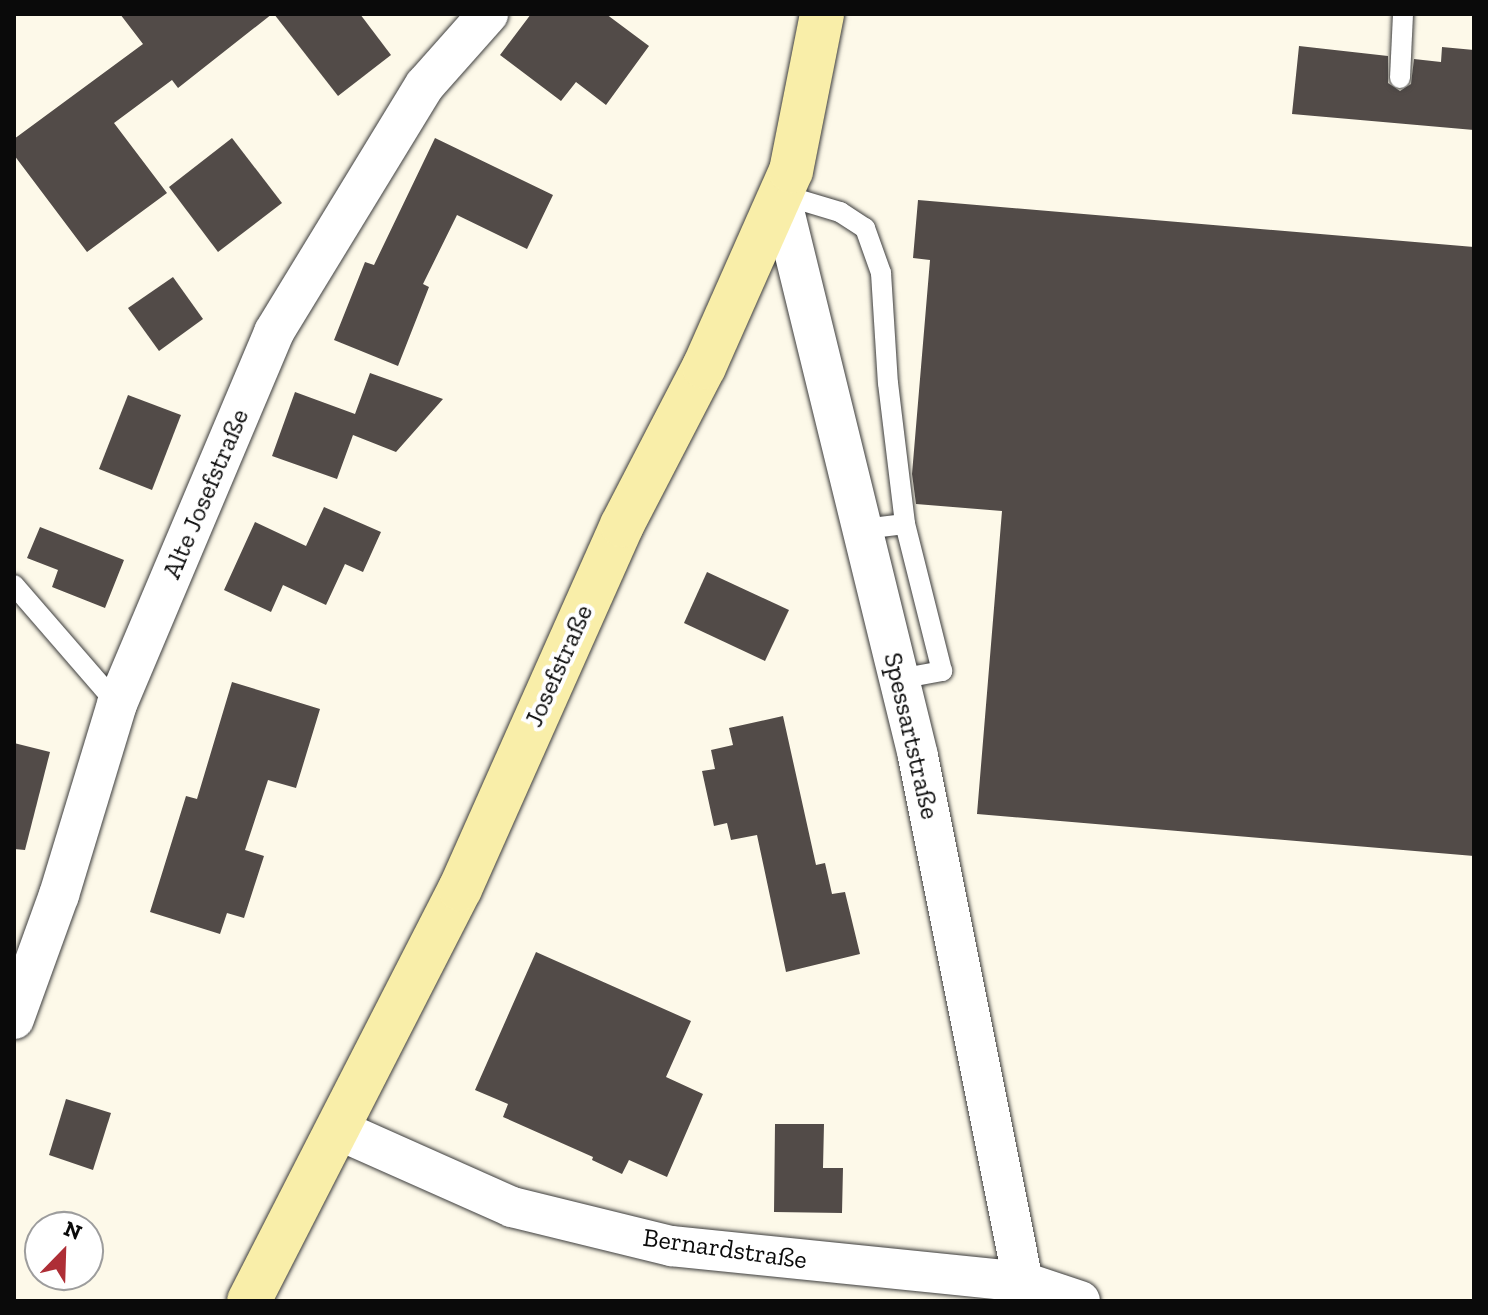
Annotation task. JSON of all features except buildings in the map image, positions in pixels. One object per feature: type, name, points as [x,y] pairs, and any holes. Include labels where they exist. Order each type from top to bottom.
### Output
[{"type":"street","name":"Alte Josefstraße","points":[[14,1019],[59,895],[117,704],[274,332],[425,85],[488,14]]},
{"type":"street","name":"Josefstraße","points":[[249,1301],[460,889],[622,525],[704,367],[791,171],[822,14]]},
{"type":"street","name":"Spessartstraße","points":[[780,194],[918,756],[1023,1282]]},
{"type":"street","name":"Bernardstraße","points":[[339,1130],[512,1207],[671,1246],[1023,1282],[1080,1301]]},
{"type":"lane","points":[[1400,78],[1403,14]]},
{"type":"lane","points":[[780,194],[840,212],[865,228],[881,273],[888,383],[905,524],[942,671],[899,679]]},
{"type":"lane","points":[[863,529],[905,524]]},
{"type":"lane","points":[[14,585],[117,704]]}]
